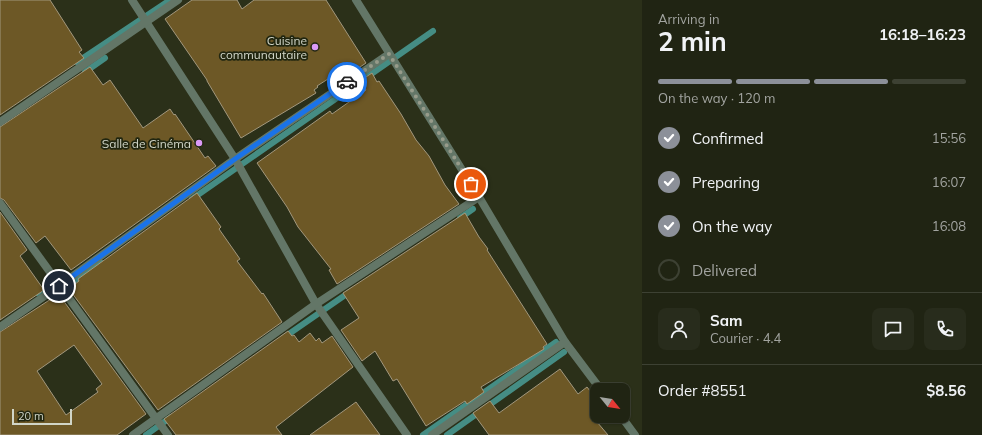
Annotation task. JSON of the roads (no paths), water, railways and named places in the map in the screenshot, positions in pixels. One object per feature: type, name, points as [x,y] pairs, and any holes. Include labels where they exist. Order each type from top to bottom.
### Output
[{"type":"street","points":[[132,0],[235,159],[316,304],[407,435]]},
{"type":"street","points":[[0,122],[145,21],[178,0]]},
{"type":"street","points":[[356,0],[479,197],[565,342],[596,383]]},
{"type":"street","points":[[0,327],[235,159],[389,54]]},
{"type":"street","points":[[133,435],[316,304],[479,197]]},
{"type":"street","points":[[0,203],[168,435]]},
{"type":"street","points":[[432,435],[565,342]]},
{"type":"street","points":[[627,423],[636,435]]},
{"type":"waterway","points":[[77,62],[170,0]]},
{"type":"waterway","points":[[192,199],[433,31]]},
{"type":"waterway","points":[[85,72],[105,58]]},
{"type":"waterway","points":[[460,218],[473,209]]},
{"type":"waterway","points":[[74,281],[101,263]]},
{"type":"waterway","points":[[37,293],[49,285]]},
{"type":"waterway","points":[[283,338],[351,291]]},
{"type":"waterway","points":[[423,435],[556,342]]},
{"type":"waterway","points":[[447,435],[564,352]]},
{"type":"waterway","points":[[146,435],[171,417]]},
{"type":"place","name":"Cuisine communautaire","points":[[315,47]]},
{"type":"place","name":"Salle de Cinéma","points":[[199,143]]}]
